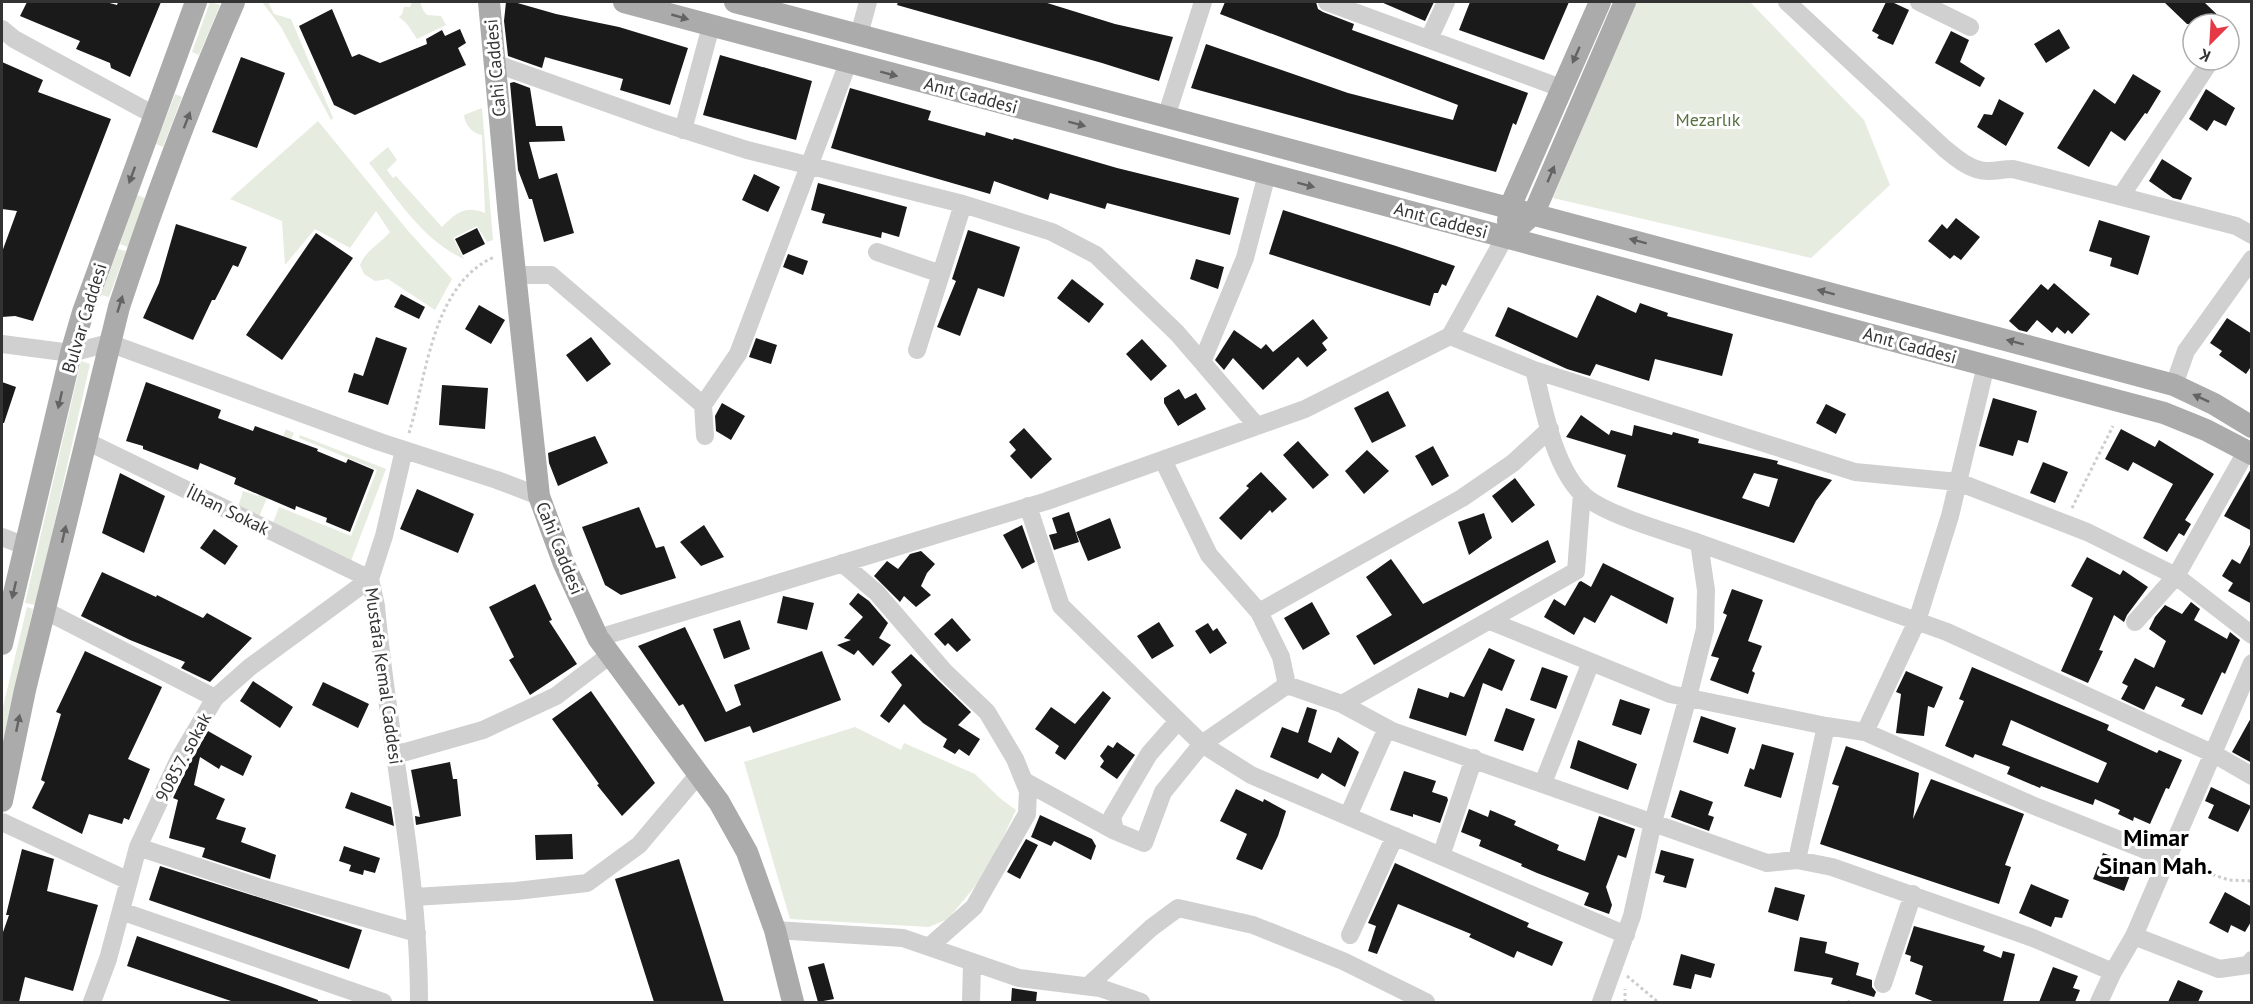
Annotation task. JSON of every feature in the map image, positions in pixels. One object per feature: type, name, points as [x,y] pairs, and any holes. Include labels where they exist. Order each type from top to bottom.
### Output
[{"type":"main road","name":"Bulvar Caddesi","points":[[2,644],[71,353],[83,312],[196,2]]},
{"type":"main road","points":[[2,801],[25,690],[46,611],[109,343],[137,251],[234,2]]},
{"type":"main road","name":"Cahi Caddesi","points":[[489,2],[512,248],[539,496],[564,564],[604,646],[733,824],[747,852],[776,930],[793,1002]]},
{"type":"main road","name":"Anıt Caddesi","points":[[624,2],[2164,413],[2206,430],[2249,453]]},
{"type":"main road","points":[[735,2],[2174,385],[2214,404],[2252,427]]},
{"type":"main road","points":[[1505,237],[1510,207],[1600,2]]},
{"type":"main road","points":[[1505,237],[1534,213],[1625,2]]},
{"type":"street","points":[[860,35],[868,2]]},
{"type":"street","points":[[1166,117],[1203,2]]},
{"type":"street","points":[[1327,2],[1561,88]]},
{"type":"street","points":[[1429,39],[1446,2]]},
{"type":"street","points":[[1787,2],[1958,160],[1971,167],[1987,171],[2013,169],[2236,226],[2252,235]]},
{"type":"street","points":[[1919,2],[1970,27]]},
{"type":"street","points":[[683,130],[711,26]]},
{"type":"street","points":[[2,29],[14,39],[154,116]]},
{"type":"street","points":[[494,63],[683,130],[747,150],[963,204],[1052,232],[1096,255],[1177,333],[1257,426]]},
{"type":"street","points":[[705,436],[703,405],[738,354],[848,63]]},
{"type":"street","points":[[2121,196],[2203,72]]},
{"type":"street","points":[[1202,362],[1245,258],[1267,174]]},
{"type":"street","points":[[917,350],[963,204]]},
{"type":"street","points":[[395,755],[483,730],[556,696],[604,646],[842,563],[1028,506],[1305,409],[1450,336],[1505,237]]},
{"type":"street","points":[[877,252],[941,274]]},
{"type":"street","points":[[2174,385],[2186,351],[2252,259]]},
{"type":"street","points":[[515,275],[551,274],[703,405]]},
{"type":"street","points":[[1450,336],[1534,370],[1855,472],[1958,482],[2087,532],[2176,576],[2252,635]]},
{"type":"street","points":[[2,344],[71,353],[109,343],[404,450],[539,496]]},
{"type":"street","points":[[1865,732],[1917,621],[1950,516],[1986,365]]},
{"type":"street","points":[[1534,370],[1550,429],[1563,465],[1582,493],[1610,512],[1947,632],[2214,754],[2252,777]]},
{"type":"street","points":[[1259,612],[1462,498],[1513,463],[1550,429]]},
{"type":"street","name":"İlhan Sokak","points":[[86,441],[369,579]]},
{"type":"street","name":"Mustafa Kemal Caddesi","points":[[404,450],[384,536],[369,579],[376,606],[414,897],[420,1002]]},
{"type":"street","points":[[2135,622],[2176,576],[2249,453]]},
{"type":"street","points":[[1163,460],[1209,555],[1259,612],[1281,657],[1287,685]]},
{"type":"street","points":[[1342,704],[1576,571],[1582,493]]},
{"type":"street","points":[[1028,506],[1061,606],[1202,744],[1251,775],[1626,935]]},
{"type":"street","points":[[2,537],[25,546]]},
{"type":"street","points":[[1601,1002],[1626,935],[1653,822],[1705,629],[1706,590],[1699,543]]},
{"type":"street","points":[[842,563],[877,592],[945,672],[987,712],[1015,759],[1028,791],[1027,814],[974,907],[930,946]]},
{"type":"street","name":"90857. sokak","points":[[97,1001],[138,847],[178,759],[215,698],[250,667],[369,579]]},
{"type":"street","points":[[46,611],[215,698]]},
{"type":"street","points":[[1490,621],[1670,694],[1865,732],[2032,805],[2168,859]]},
{"type":"street","points":[[1543,783],[1591,662]]},
{"type":"street","points":[[2099,1002],[2134,936],[2252,663]]},
{"type":"street","points":[[1287,685],[1342,704],[1387,728],[1767,863],[1797,860],[1832,867],[2033,938],[2113,972]]},
{"type":"street","points":[[1024,781],[1115,831],[1144,843],[1163,792],[1202,744],[1287,685]]},
{"type":"street","points":[[1115,831],[1112,816],[1129,786],[1149,754],[1178,721]]},
{"type":"street","points":[[1797,860],[1826,726]]},
{"type":"street","points":[[1348,816],[1387,728]]},
{"type":"street","points":[[1441,856],[1474,758]]},
{"type":"street","points":[[414,897],[516,891],[586,883],[639,845],[699,775]]},
{"type":"street","points":[[2,822],[129,881]]},
{"type":"street","points":[[1350,935],[1395,836]]},
{"type":"street","points":[[138,847],[264,889],[417,933]]},
{"type":"street","points":[[1883,984],[1913,894]]},
{"type":"street","points":[[1088,986],[1151,928],[1178,908],[1253,925],[1343,961],[1426,1002]]},
{"type":"street","points":[[121,911],[383,1002]]},
{"type":"street","points":[[776,930],[903,938],[1019,978],[1100,988],[1141,1002]]},
{"type":"street","points":[[2134,936],[2219,969],[2248,965],[2252,960]]},
{"type":"street","points":[[971,1002],[972,963]]},
{"type":"path","points":[[404,450],[433,343],[454,292],[477,267],[512,248]]},
{"type":"path","points":[[2065,524],[2112,426]]},
{"type":"path","points":[[2168,859],[2229,880],[2252,881]]},
{"type":"path","points":[[1625,974],[1658,1002]]},
{"type":"green space","points":[[210,2],[220,5],[199,55],[192,52]]},
{"type":"green space","points":[[262,2],[271,2],[269,4],[274,14],[291,19],[333,118],[331,120],[281,27]]},
{"type":"green space","points":[[412,2],[420,2],[427,15],[441,16],[446,25],[417,39],[399,17],[404,7],[410,7]]},
{"type":"green space","name":"Mezarlık","points":[[1636,2],[1750,2],[1864,120],[1890,185],[1811,258],[1553,198]]},
{"type":"green space","points":[[175,94],[182,97],[163,147],[156,144]]},
{"type":"green space","points":[[482,108],[493,240],[487,242],[477,226],[453,238],[464,259],[449,251],[423,230],[369,163],[388,147],[397,160],[387,170],[393,178],[396,176],[442,227],[466,210],[485,213],[482,135],[470,128],[464,115]]},
{"type":"green space","points":[[318,121],[409,232],[452,279],[435,310],[388,279],[375,281],[364,274],[360,265],[363,260],[369,251],[390,232],[376,211],[350,248],[315,229],[285,265],[282,221],[230,199]]},
{"type":"green space","points":[[137,195],[145,198],[128,247],[120,244]]},
{"type":"green space","points":[[118,249],[126,251],[109,297],[101,295]]},
{"type":"green space","points":[[81,361],[90,364],[36,605],[25,603]]},
{"type":"green space","points":[[286,429],[294,433],[259,517],[238,507],[243,491],[258,496]]},
{"type":"green space","points":[[300,435],[386,469],[351,561],[273,523],[279,507],[351,536],[377,470],[299,438]]},
{"type":"green space","points":[[27,607],[33,609],[2,749],[2,711]]},
{"type":"green space","points":[[855,727],[901,750],[904,743],[975,774],[1016,810],[986,873],[948,919],[929,927],[790,919],[744,762]]},
{"type":"building","points":[[27,2],[106,2],[117,5],[118,2],[161,2],[130,77],[111,68],[110,63],[76,49],[80,41],[20,16]]},
{"type":"building","points":[[506,2],[619,27],[688,48],[670,105],[620,90],[623,79],[545,57],[542,68],[508,56],[504,21]]},
{"type":"building","points":[[898,2],[1044,2],[1115,24],[1173,37],[1159,81],[897,5]]},
{"type":"building","points":[[1225,2],[1316,2],[1318,9],[1323,12],[1354,24],[1352,30],[1528,93],[1516,125],[1513,123],[1496,172],[1191,88],[1206,44],[1348,93],[1453,120],[1458,105],[1220,14]]},
{"type":"building","points":[[1381,2],[1434,2],[1425,21]]},
{"type":"building","points":[[1470,2],[1569,2],[1544,60],[1459,30]]},
{"type":"building","points":[[1886,2],[1892,2],[1909,10],[1893,45],[1877,38],[1879,35],[1872,31]]},
{"type":"building","points":[[2164,2],[2204,2],[2214,12],[2181,12],[2181,18]]},
{"type":"building","points":[[332,9],[352,57],[359,54],[380,63],[427,44],[426,39],[442,30],[445,36],[460,29],[466,43],[458,48],[466,65],[355,115],[334,105],[299,26]]},
{"type":"building","points":[[2059,29],[2070,48],[2046,63],[2034,44]]},
{"type":"building","points":[[1951,31],[1969,40],[1960,62],[1985,78],[1980,87],[1935,63]]},
{"type":"building","points":[[720,55],[812,81],[796,140],[703,115]]},
{"type":"building","points":[[241,57],[285,73],[257,148],[212,132]]},
{"type":"building","points":[[2,62],[43,80],[38,92],[111,119],[33,321],[15,316],[2,317],[2,252],[17,211],[2,209]]},
{"type":"building","points":[[2133,74],[2161,91],[2147,114],[2145,113],[2125,141],[2111,131],[2089,167],[2057,148],[2094,89],[2115,104]]},
{"type":"building","points":[[514,82],[530,88],[536,126],[562,126],[565,141],[529,142],[539,179],[557,173],[574,233],[544,242],[532,199],[529,199],[518,170],[510,83]]},
{"type":"building","points":[[850,88],[931,111],[928,120],[985,136],[986,132],[1013,140],[1014,138],[1117,168],[1239,198],[1230,235],[1107,203],[1105,209],[1050,193],[1048,200],[994,181],[990,194],[831,148]]},
{"type":"building","points":[[2206,89],[2235,108],[2226,126],[2214,120],[2207,131],[2189,119]]},
{"type":"building","points":[[1999,99],[2024,113],[2006,146],[1977,127],[1984,114],[1992,115]]},
{"type":"building","points":[[2162,159],[2192,178],[2181,200],[2173,198],[2149,181]]},
{"type":"building","points":[[754,174],[780,187],[768,212],[742,200]]},
{"type":"building","points":[[818,183],[907,207],[899,237],[882,232],[881,238],[822,223],[825,214],[811,210]]},
{"type":"building","points":[[1283,210],[1455,266],[1446,286],[1442,284],[1438,293],[1434,293],[1430,306],[1269,254]]},
{"type":"building","points":[[1956,218],[1980,237],[1961,260],[1954,255],[1950,259],[1928,241],[1942,224],[1947,229]]},
{"type":"building","points":[[2099,220],[2150,236],[2138,275],[2110,266],[2112,258],[2089,251]]},
{"type":"building","points":[[176,224],[247,247],[238,267],[233,265],[215,300],[212,300],[193,340],[143,318],[159,283]]},
{"type":"building","points":[[477,228],[485,244],[463,255],[455,239]]},
{"type":"building","points":[[968,230],[1020,247],[1004,297],[978,288],[960,336],[937,327],[956,281],[952,279]]},
{"type":"building","points":[[316,233],[353,258],[282,360],[246,335]]},
{"type":"building","points":[[788,254],[808,261],[803,275],[783,267]]},
{"type":"building","points":[[1196,259],[1224,267],[1218,289],[1190,279]]},
{"type":"building","points":[[1072,279],[1104,304],[1089,323],[1057,298]]},
{"type":"building","points":[[2054,283],[2090,314],[2072,334],[2068,330],[2065,334],[2057,327],[2052,333],[2037,320],[2027,332],[2019,330],[2009,321],[2041,284],[2048,290]]},
{"type":"building","points":[[401,294],[425,307],[419,319],[394,307]]},
{"type":"building","points":[[1597,295],[1636,313],[1640,303],[1668,313],[1667,316],[1733,334],[1722,376],[1655,359],[1649,381],[1596,364],[1590,376],[1567,369],[1495,336],[1508,307],[1577,338]]},
{"type":"building","points":[[479,305],[505,320],[491,344],[465,329]]},
{"type":"building","points":[[2227,318],[2252,334],[2252,365],[2246,374],[2219,355],[2222,351],[2210,343]]},
{"type":"building","points":[[1313,319],[1328,338],[1322,343],[1327,350],[1307,367],[1298,357],[1263,390],[1233,358],[1224,370],[1215,360],[1234,330],[1261,349],[1266,344],[1273,352]]},
{"type":"building","points":[[376,337],[407,348],[388,405],[348,392],[354,373],[363,376]]},
{"type":"building","points":[[591,337],[611,364],[587,382],[566,355]]},
{"type":"building","points":[[756,338],[777,345],[771,364],[749,357]]},
{"type":"building","points":[[1142,339],[1167,366],[1151,381],[1126,354]]},
{"type":"building","points":[[2,382],[16,387],[4,423],[2,423]]},
{"type":"building","points":[[146,382],[221,410],[218,418],[253,431],[255,426],[318,449],[317,451],[346,463],[348,459],[374,470],[350,532],[326,522],[327,518],[296,506],[295,510],[234,484],[236,478],[200,463],[198,470],[126,441]]},
{"type":"building","points":[[442,385],[488,388],[485,429],[439,425]]},
{"type":"building","points":[[1179,389],[1185,399],[1196,393],[1206,409],[1178,426],[1164,403],[1164,398]]},
{"type":"building","points":[[1388,391],[1406,426],[1372,443],[1354,408]]},
{"type":"building","points":[[1993,398],[2037,411],[2028,443],[2018,440],[2013,456],[1979,446]]},
{"type":"building","points":[[722,403],[745,416],[731,440],[716,431],[715,416]]},
{"type":"building","points":[[1826,404],[1846,414],[1836,434],[1816,423]]},
{"type":"building","points":[[1581,415],[1609,435],[1611,430],[1632,436],[1634,425],[1672,435],[1673,432],[1699,439],[1698,443],[1778,461],[1777,464],[1832,480],[1816,501],[1794,543],[1617,487],[1626,455],[1566,437]],"holes":[[[1754,473],[1778,479],[1769,507],[1742,498]]]},
{"type":"building","points":[[1024,428],[1052,459],[1031,479],[1010,456],[1016,450],[1009,442]]},
{"type":"building","points":[[2121,429],[2155,447],[2159,440],[2214,474],[2185,520],[2191,524],[2184,536],[2179,533],[2167,552],[2143,538],[2173,484],[2133,462],[2128,471],[2105,459]]},
{"type":"building","points":[[595,436],[608,463],[558,486],[549,463],[548,453]]},
{"type":"building","points":[[1298,441],[1329,475],[1313,489],[1283,455]]},
{"type":"building","points":[[1433,446],[1449,476],[1432,486],[1415,456]]},
{"type":"building","points":[[1367,450],[1389,471],[1364,494],[1345,471]]},
{"type":"building","points":[[2043,462],[2068,472],[2055,503],[2030,493]]},
{"type":"building","points":[[2252,467],[2252,531],[2224,516]]},
{"type":"building","points":[[1261,472],[1287,499],[1272,513],[1270,510],[1241,540],[1219,518],[1249,488],[1246,486]]},
{"type":"building","points":[[120,473],[165,496],[144,553],[102,533]]},
{"type":"building","points":[[1515,478],[1535,505],[1512,523],[1492,496]]},
{"type":"building","points":[[417,489],[474,514],[458,553],[400,529]]},
{"type":"building","points":[[639,507],[656,548],[664,546],[676,578],[621,595],[605,585],[582,527]]},
{"type":"building","points":[[1069,512],[1079,542],[1054,550],[1049,535],[1057,533],[1052,518]]},
{"type":"building","points":[[1484,513],[1492,538],[1469,555],[1458,522]]},
{"type":"building","points":[[1110,518],[1121,548],[1088,561],[1076,532]]},
{"type":"building","points":[[704,525],[724,557],[701,566],[680,542]]},
{"type":"building","points":[[1022,525],[1035,562],[1022,569],[1003,535]]},
{"type":"building","points":[[214,529],[238,546],[225,565],[200,548]]},
{"type":"building","points":[[1548,540],[1556,562],[1374,665],[1356,636],[1392,615],[1366,577],[1391,559],[1423,604]]},
{"type":"building","points":[[2252,541],[2252,604],[2228,591],[2233,583],[2222,576],[2232,559],[2240,564]]},
{"type":"building","points":[[921,551],[935,564],[927,573],[921,586],[931,595],[916,607],[904,596],[900,602],[874,576],[887,561],[898,569],[910,554]]},
{"type":"building","points":[[2087,557],[2120,575],[2123,570],[2148,587],[2124,622],[2114,615],[2099,650],[2103,651],[2088,683],[2061,671],[2093,598],[2071,586]]},
{"type":"building","points":[[1603,563],[1674,598],[1667,624],[1611,595],[1595,623],[1584,617],[1574,635],[1544,617],[1554,599],[1565,606],[1579,582],[1591,587]]},
{"type":"building","points":[[102,572],[156,597],[157,595],[203,618],[207,613],[252,638],[210,682],[181,668],[185,662],[130,640],[81,616]]},
{"type":"building","points":[[535,584],[552,620],[549,621],[577,664],[530,695],[509,660],[514,657],[489,607]]},
{"type":"building","points":[[1732,589],[1763,600],[1748,641],[1762,646],[1752,671],[1755,673],[1748,694],[1710,680],[1719,658],[1711,656],[1727,615],[1723,613]]},
{"type":"building","points":[[858,593],[869,601],[888,623],[879,638],[891,645],[873,666],[858,650],[854,655],[837,645],[851,640],[844,638],[863,617],[849,604]]},
{"type":"building","points":[[783,596],[814,603],[807,630],[777,623]]},
{"type":"building","points":[[1312,602],[1330,634],[1303,650],[1284,618]]},
{"type":"building","points":[[2191,602],[2200,609],[2194,620],[2227,639],[2230,632],[2240,640],[2225,674],[2222,672],[2202,715],[2181,706],[2185,699],[2156,686],[2144,710],[2121,699],[2128,686],[2122,683],[2135,658],[2154,668],[2166,641],[2149,629],[2155,617],[2165,605],[2182,614]]},
{"type":"building","points":[[952,618],[971,640],[957,652],[948,643],[945,646],[934,634]]},
{"type":"building","points":[[740,620],[750,649],[724,659],[713,629]]},
{"type":"building","points":[[1159,622],[1174,646],[1152,659],[1137,636]]},
{"type":"building","points":[[1208,623],[1213,631],[1217,628],[1227,643],[1210,654],[1195,631]]},
{"type":"building","points":[[685,627],[726,712],[741,705],[734,685],[822,651],[841,700],[753,733],[750,726],[705,742],[683,704],[679,706],[638,646]]},
{"type":"building","points":[[1489,648],[1515,660],[1502,691],[1483,683],[1466,736],[1409,718],[1418,688],[1448,698],[1450,692],[1464,697]]},
{"type":"building","points":[[85,651],[162,687],[128,759],[150,769],[129,820],[124,818],[122,824],[89,814],[82,834],[32,808],[45,782],[41,780],[61,714],[56,712]]},
{"type":"building","points":[[911,654],[971,712],[958,725],[980,739],[969,756],[959,749],[955,754],[943,747],[947,739],[923,723],[904,704],[889,723],[880,716],[902,685],[891,672]]},
{"type":"building","points":[[1542,667],[1568,676],[1556,709],[1530,700]]},
{"type":"building","points":[[1972,667],[2109,725],[2107,730],[2157,753],[2159,750],[2182,760],[2150,824],[2134,817],[2133,821],[2118,814],[2120,810],[2095,799],[2093,805],[2041,786],[2040,788],[2007,774],[2010,767],[1975,754],[1973,758],[1945,746],[1964,701],[1959,699]],"holes":[[[2011,720],[2107,763],[2098,783],[2002,745]]]},
{"type":"building","points":[[1906,671],[1943,687],[1934,708],[1928,706],[1924,736],[1896,733],[1901,694],[1896,692]]},
{"type":"building","points":[[253,681],[293,707],[280,728],[240,701]]},
{"type":"building","points":[[323,682],[369,704],[358,728],[312,705]]},
{"type":"building","points":[[591,691],[655,783],[622,816],[597,785],[599,784],[552,719]]},
{"type":"building","points":[[1103,691],[1111,698],[1065,760],[1055,753],[1059,746],[1035,729],[1051,707],[1075,724]]},
{"type":"building","points":[[1620,699],[1650,709],[1641,735],[1612,725]]},
{"type":"building","points":[[1307,707],[1317,710],[1308,742],[1331,753],[1338,737],[1359,752],[1345,787],[1322,773],[1318,779],[1270,757],[1282,727],[1298,733]]},
{"type":"building","points":[[1506,708],[1535,719],[1523,751],[1494,741]]},
{"type":"building","points":[[1701,716],[1736,728],[1728,754],[1693,742]]},
{"type":"building","points":[[2252,716],[2252,763],[2232,752]]},
{"type":"building","points":[[208,731],[252,756],[243,776],[221,765],[219,769],[200,757],[194,785],[225,799],[216,819],[246,828],[241,842],[276,855],[270,879],[202,857],[205,848],[169,838],[178,800],[173,798]]},
{"type":"building","points":[[1578,740],[1637,764],[1628,790],[1570,768]]},
{"type":"building","points":[[1117,742],[1135,755],[1117,779],[1100,767],[1104,761],[1100,756],[1108,745],[1113,748]]},
{"type":"building","points":[[1762,744],[1794,753],[1781,798],[1744,786],[1750,768],[1754,770]]},
{"type":"building","points":[[1846,746],[1919,773],[1913,819],[1931,779],[2024,814],[2005,865],[2011,867],[1999,904],[1820,844],[1839,786],[1832,784]]},
{"type":"building","points":[[450,762],[453,779],[457,779],[461,816],[416,825],[415,816],[420,817],[411,770]]},
{"type":"building","points":[[1404,771],[1436,781],[1432,792],[1447,797],[1448,800],[1440,823],[1413,814],[1413,817],[1390,810]]},
{"type":"building","points":[[2211,787],[2251,806],[2238,832],[2208,818],[2214,805],[2205,801]]},
{"type":"building","points":[[1236,789],[1263,802],[1264,799],[1286,811],[1278,836],[1262,870],[1236,859],[1247,834],[1220,821]]},
{"type":"building","points":[[1680,790],[1713,802],[1708,815],[1714,817],[1709,831],[1671,817]]},
{"type":"building","points":[[351,792],[391,807],[394,826],[345,808]]},
{"type":"building","points":[[1469,809],[1488,817],[1490,810],[1516,821],[1514,825],[1559,845],[1557,850],[1585,861],[1599,816],[1635,829],[1626,858],[1618,855],[1606,887],[1612,905],[1609,914],[1584,905],[1589,893],[1537,873],[1521,866],[1522,864],[1479,846],[1481,840],[1461,832]]},
{"type":"building","points":[[1040,815],[1092,839],[1096,846],[1091,860],[1054,841],[1051,846],[1031,837]]},
{"type":"building","points":[[572,834],[573,859],[536,860],[535,835]]},
{"type":"building","points":[[1026,839],[1038,845],[1020,879],[1007,872]]},
{"type":"building","points":[[344,846],[380,858],[375,873],[364,870],[363,875],[349,871],[351,865],[339,861]]},
{"type":"building","points":[[22,849],[54,859],[47,891],[98,905],[73,991],[25,977],[19,1002],[2,1002],[2,935],[9,915],[6,915]]},
{"type":"building","points":[[1661,850],[1694,859],[1686,888],[1663,882],[1665,876],[1655,873]]},
{"type":"building","points":[[2103,853],[2134,865],[2124,891],[2093,879]]},
{"type":"building","points":[[679,859],[724,1002],[654,1002],[615,879]]},
{"type":"building","points":[[1395,863],[1529,923],[1527,927],[1563,942],[1552,966],[1517,951],[1514,958],[1469,937],[1471,934],[1398,904],[1377,954],[1368,951],[1376,926],[1368,923]]},
{"type":"building","points":[[160,866],[362,930],[349,969],[149,900]]},
{"type":"building","points":[[2031,884],[2069,900],[2062,918],[2055,917],[2051,927],[2019,913]]},
{"type":"building","points":[[1775,887],[1805,895],[1798,921],[1768,912]]},
{"type":"building","points":[[2225,892],[2252,907],[2252,920],[2245,932],[2231,925],[2228,933],[2209,923]]},
{"type":"building","points":[[1914,926],[1985,946],[1983,951],[2001,958],[2003,951],[2015,954],[2003,1002],[1935,1002],[1915,994],[1923,966],[1910,961],[1911,956],[1905,954]]},
{"type":"building","points":[[137,936],[277,985],[318,1000],[318,1002],[234,1002],[127,966]]},
{"type":"building","points":[[1800,937],[1827,942],[1825,953],[1859,963],[1856,975],[1872,980],[1872,987],[1876,992],[1874,997],[1831,984],[1833,978],[1794,971]]},
{"type":"building","points":[[1681,954],[1715,964],[1711,978],[1695,974],[1691,989],[1673,985]]},
{"type":"building","points":[[824,963],[834,999],[818,1002],[808,967]]},
{"type":"building","points":[[2053,967],[2078,976],[2073,988],[2080,990],[2075,1002],[2039,1002]]},
{"type":"building","points":[[2178,980],[2203,991],[2198,1002],[2168,1002]]},
{"type":"building","points":[[1012,988],[1037,992],[1036,1002],[1011,1002]]},
{"type":"district","name":"Mimar Sinan Mah.","points":[[2156,851]]}]
